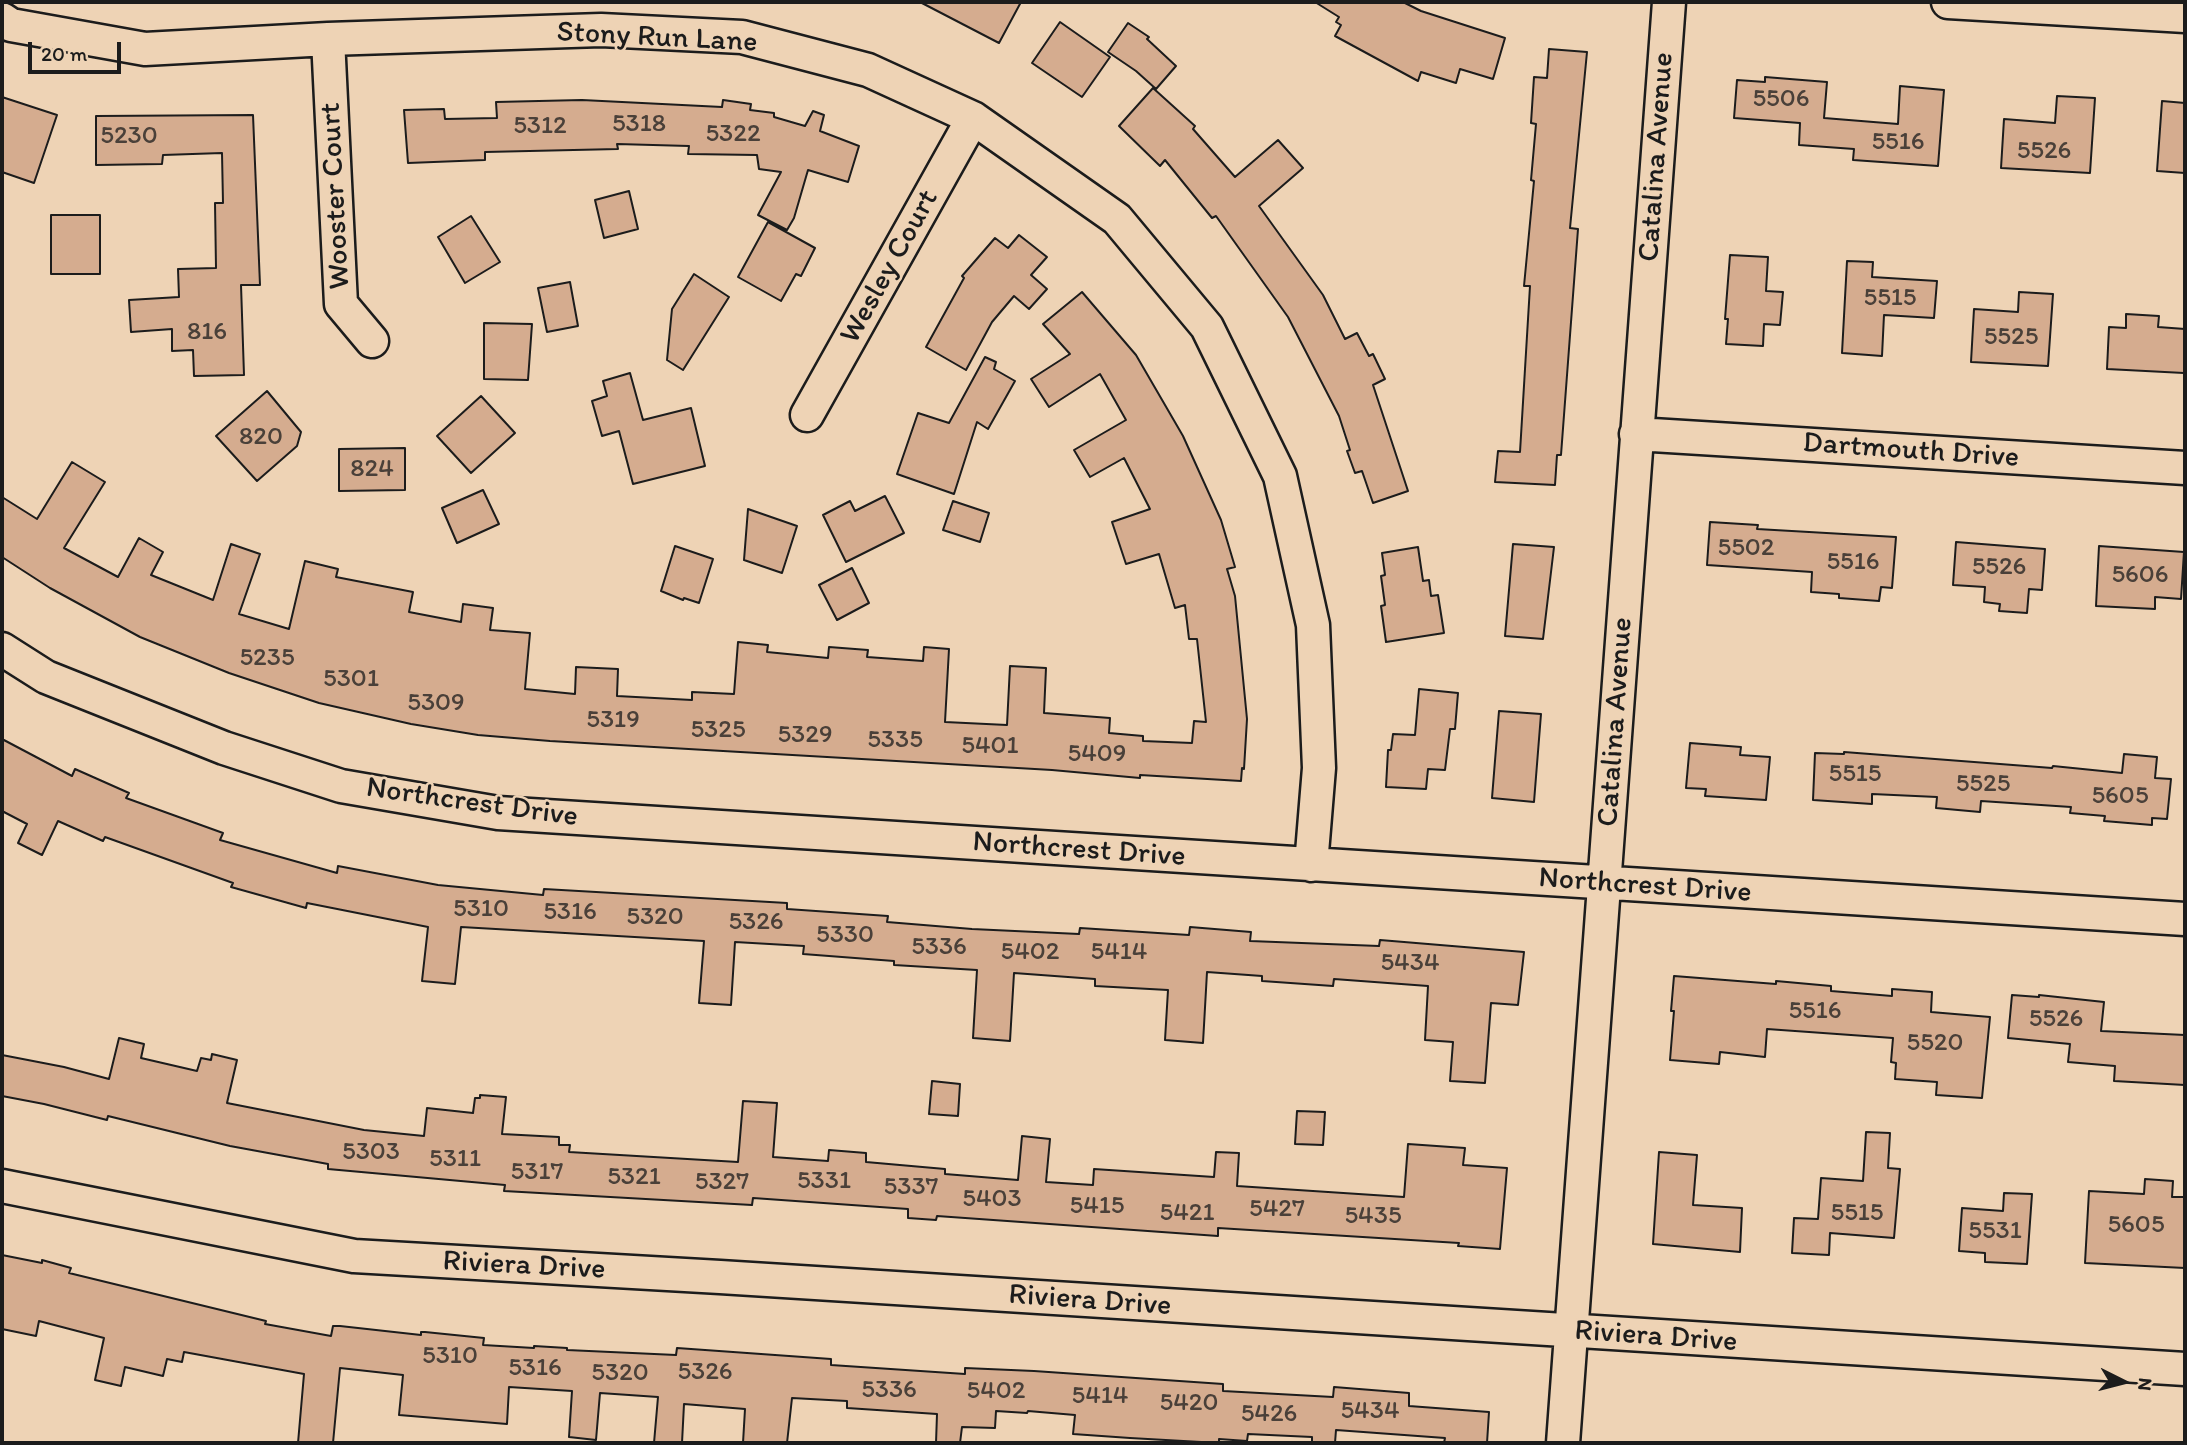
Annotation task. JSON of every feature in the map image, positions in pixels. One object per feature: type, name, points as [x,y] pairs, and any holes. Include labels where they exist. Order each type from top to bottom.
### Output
[{"type":"street","name":"Catalina Avenue","points":[[1563,1443],[1669,2]]},
{"type":"street","points":[[1948,2],[2185,16]]},
{"type":"street","name":"Stony Run Lane","points":[[2,19],[11,25],[145,49],[328,39],[601,30],[741,37],[868,70],[973,118],[1117,219],[1207,327],[1280,476],[1313,625],[1319,768],[1311,865]]},
{"type":"street","name":"Wooster Court","points":[[328,39],[341,304],[373,341]]},
{"type":"street","name":"Wesley Court","points":[[807,415],[973,118]]},
{"type":"street","name":"Dartmouth Drive","points":[[1636,434],[2185,468]]},
{"type":"street","name":"Northcrest Drive","points":[[2,649],[46,677],[224,748],[341,786],[498,813],[2185,919]]},
{"type":"street","name":"Riviera Drive","points":[[2,1186],[354,1256],[2185,1369]]},
{"type":"building","points":[[920,2],[1021,2],[999,43]]},
{"type":"building","points":[[1315,2],[1403,2],[1421,11],[1505,38],[1493,79],[1460,69],[1456,83],[1421,72],[1418,81],[1335,36],[1341,25],[1336,22],[1339,17]]},
{"type":"building","points":[[1060,22],[1110,57],[1082,97],[1032,63]]},
{"type":"building","points":[[1128,23],[1149,37],[1147,39],[1176,66],[1156,89],[1108,52]]},
{"type":"building","points":[[1549,49],[1587,52],[1570,228],[1578,229],[1561,455],[1557,455],[1555,485],[1495,482],[1498,451],[1520,452],[1530,286],[1524,286],[1534,181],[1531,180],[1536,124],[1531,123],[1534,77],[1547,78]]},
{"type":"building","points":[[1765,77],[1827,82],[1824,118],[1898,124],[1900,86],[1944,90],[1938,166],[1853,160],[1854,149],[1799,145],[1800,123],[1734,118],[1737,80],[1765,82]]},
{"type":"building","points":[[1153,88],[1195,126],[1193,129],[1235,177],[1278,140],[1303,168],[1259,206],[1323,295],[1345,339],[1357,333],[1369,356],[1373,354],[1385,379],[1373,385],[1408,491],[1373,503],[1362,471],[1355,473],[1339,416],[1288,317],[1216,216],[1212,218],[1165,160],[1160,166],[1119,126]]},
{"type":"building","points":[[2057,96],[2095,98],[2090,173],[2001,168],[2004,119],[2055,123]]},
{"type":"building","points":[[2,97],[57,115],[34,183],[2,172]]},
{"type":"building","points":[[582,100],[722,107],[723,100],[751,104],[750,110],[774,113],[774,117],[805,126],[813,111],[824,115],[820,131],[859,146],[848,182],[808,170],[794,218],[787,230],[758,215],[781,172],[759,169],[757,155],[688,154],[689,146],[617,144],[618,149],[485,152],[485,160],[408,163],[404,110],[444,109],[445,119],[497,118],[496,102]]},
{"type":"building","points":[[2162,101],[2185,103],[2185,173],[2157,171]]},
{"type":"building","points":[[253,115],[260,285],[241,285],[244,375],[194,376],[193,350],[172,351],[172,329],[131,332],[129,300],[179,297],[178,269],[216,268],[215,203],[223,203],[222,153],[163,155],[162,164],[96,165],[96,116]]},
{"type":"building","points":[[629,191],[638,229],[604,238],[595,200]]},
{"type":"building","points":[[51,215],[100,215],[100,274],[51,274]]},
{"type":"building","points":[[471,216],[500,262],[465,283],[438,237]]},
{"type":"building","points":[[768,222],[815,248],[801,276],[796,274],[781,301],[738,277]]},
{"type":"building","points":[[1019,235],[1047,257],[1031,275],[1047,289],[1029,309],[1014,296],[992,322],[966,370],[926,347],[964,278],[962,276],[995,238],[1008,248]]},
{"type":"building","points":[[1730,255],[1768,257],[1766,291],[1783,292],[1780,325],[1764,324],[1763,346],[1726,344],[1728,319],[1725,319]]},
{"type":"building","points":[[1847,261],[1873,262],[1872,277],[1937,281],[1934,318],[1884,315],[1882,356],[1842,353]]},
{"type":"building","points":[[694,274],[729,297],[683,370],[667,360],[672,309]]},
{"type":"building","points":[[570,282],[578,326],[547,332],[538,288]]},
{"type":"building","points":[[1082,292],[1136,355],[1183,436],[1221,520],[1235,567],[1227,569],[1235,596],[1247,719],[1241,781],[1140,775],[1140,778],[1052,770],[550,741],[478,735],[411,724],[319,703],[229,673],[140,637],[50,588],[2,557],[2,497],[37,519],[72,462],[105,482],[64,548],[118,577],[139,538],[163,552],[151,575],[213,600],[231,544],[260,554],[239,614],[289,629],[305,561],[338,569],[336,577],[413,592],[409,612],[461,622],[463,604],[493,608],[490,630],[530,633],[525,689],[575,694],[576,667],[618,669],[617,696],[692,700],[692,692],[734,694],[738,642],[768,645],[767,652],[828,658],[829,647],[868,650],[867,657],[923,661],[924,647],[949,649],[945,722],[1007,725],[1010,666],[1046,668],[1044,713],[1110,718],[1109,733],[1143,736],[1143,741],[1192,743],[1194,721],[1206,722],[1197,639],[1189,639],[1185,605],[1175,608],[1159,554],[1126,564],[1112,522],[1150,509],[1124,458],[1090,477],[1074,450],[1126,420],[1100,374],[1049,407],[1031,379],[1070,354],[1043,324]]},
{"type":"building","points":[[2019,292],[2053,294],[2048,366],[1971,362],[1974,309],[2018,312]]},
{"type":"building","points":[[2126,314],[2159,316],[2158,327],[2185,329],[2184,373],[2107,369],[2109,327],[2126,328]]},
{"type":"building","points":[[484,323],[532,324],[528,380],[484,379]]},
{"type":"building","points":[[985,357],[996,362],[994,369],[1015,381],[988,429],[977,422],[954,494],[897,474],[918,413],[949,423]]},
{"type":"building","points":[[630,373],[643,420],[691,408],[705,466],[633,484],[619,431],[602,436],[592,401],[607,396],[603,381]]},
{"type":"building","points":[[267,391],[301,432],[297,446],[257,481],[216,436]]},
{"type":"building","points":[[481,396],[515,433],[471,473],[437,436]]},
{"type":"building","points":[[405,448],[405,490],[339,491],[339,449]]},
{"type":"building","points":[[483,490],[499,524],[457,543],[442,508]]},
{"type":"building","points":[[885,496],[904,533],[846,562],[823,515],[850,501],[855,511]]},
{"type":"building","points":[[953,501],[989,513],[980,542],[943,530]]},
{"type":"building","points":[[748,509],[797,526],[782,573],[744,560]]},
{"type":"building","points":[[1710,522],[1758,525],[1757,529],[1896,537],[1892,588],[1881,587],[1879,601],[1839,598],[1839,594],[1811,592],[1812,572],[1707,565]]},
{"type":"building","points":[[1956,542],[2045,549],[2042,590],[2029,589],[2027,613],[1999,611],[2000,604],[1984,602],[1985,587],[1953,585]]},
{"type":"building","points":[[1513,544],[1554,547],[1543,639],[1505,636]]},
{"type":"building","points":[[675,546],[713,559],[699,603],[661,591]]},
{"type":"building","points":[[2099,546],[2184,552],[2181,599],[2155,597],[2155,609],[2096,606]]},
{"type":"building","points":[[1418,547],[1423,581],[1429,580],[1431,596],[1438,595],[1444,633],[1386,642],[1381,606],[1385,605],[1381,576],[1385,575],[1382,553]]},
{"type":"building","points":[[852,568],[869,603],[837,620],[819,585]]},
{"type":"building","points":[[1419,689],[1458,693],[1455,729],[1450,729],[1445,770],[1428,769],[1426,789],[1386,787],[1388,750],[1391,750],[1393,734],[1415,735]]},
{"type":"building","points":[[1499,711],[1541,714],[1534,802],[1492,798]]},
{"type":"building","points":[[2,739],[72,776],[75,769],[129,793],[126,798],[223,833],[220,840],[337,873],[338,866],[438,885],[543,895],[544,889],[787,903],[787,909],[888,916],[887,922],[972,929],[1079,934],[1080,928],[1189,935],[1190,927],[1251,932],[1250,941],[1379,946],[1380,940],[1524,952],[1518,1005],[1491,1003],[1485,1083],[1450,1081],[1453,1042],[1425,1040],[1428,986],[1334,979],[1333,986],[1262,981],[1262,976],[1207,972],[1203,1043],[1165,1040],[1168,990],[1095,986],[1095,979],[1014,973],[1010,1041],[973,1038],[977,970],[894,965],[894,961],[803,954],[804,946],[735,942],[731,1005],[699,1003],[704,941],[461,927],[455,984],[422,981],[428,927],[307,903],[306,908],[231,887],[233,883],[105,837],[103,841],[58,821],[42,855],[18,843],[27,824],[2,811]]},
{"type":"building","points":[[1690,743],[1741,747],[1740,755],[1770,757],[1766,800],[1705,796],[1706,789],[1686,788]]},
{"type":"building","points":[[1844,752],[2122,773],[2124,754],[2157,757],[2155,778],[2171,779],[2167,819],[2152,818],[2152,825],[2104,821],[2105,816],[2070,813],[2071,807],[1981,801],[1980,812],[1936,808],[1937,797],[1872,794],[1872,804],[1813,800],[1815,753]]},
{"type":"building","points":[[1674,976],[1831,986],[1831,991],[1892,996],[1892,989],[1932,992],[1931,1012],[1990,1017],[1982,1098],[1936,1095],[1937,1082],[1895,1079],[1896,1063],[1891,1062],[1893,1038],[1767,1029],[1765,1057],[1720,1052],[1719,1064],[1670,1060]]},
{"type":"building","points":[[2012,995],[2104,1002],[2101,1031],[2185,1035],[2185,1085],[2114,1081],[2115,1066],[2068,1062],[2070,1044],[2008,1038]]},
{"type":"building","points":[[119,1038],[144,1044],[141,1058],[197,1071],[201,1058],[211,1060],[212,1054],[237,1060],[227,1103],[364,1130],[424,1136],[427,1108],[473,1113],[475,1098],[480,1098],[480,1095],[506,1097],[502,1134],[559,1137],[559,1145],[570,1145],[569,1152],[738,1162],[743,1101],[777,1103],[773,1157],[828,1161],[829,1150],[866,1153],[866,1162],[945,1169],[945,1174],[1018,1180],[1022,1136],[1050,1139],[1046,1182],[1093,1185],[1094,1169],[1214,1177],[1216,1152],[1239,1153],[1237,1186],[1404,1197],[1408,1144],[1465,1148],[1463,1165],[1507,1168],[1500,1249],[1458,1246],[1459,1243],[1218,1228],[1218,1236],[937,1216],[936,1220],[908,1218],[908,1209],[753,1198],[752,1205],[504,1191],[505,1185],[328,1169],[328,1164],[230,1146],[108,1116],[107,1120],[2,1096],[2,1055],[109,1079]]},
{"type":"building","points":[[932,1081],[960,1084],[958,1116],[929,1114]]},
{"type":"building","points":[[1297,1111],[1325,1112],[1323,1145],[1295,1144]]},
{"type":"building","points":[[1866,1132],[1890,1133],[1888,1168],[1900,1169],[1894,1238],[1830,1233],[1829,1255],[1792,1253],[1794,1218],[1818,1219],[1821,1178],[1863,1181]]},
{"type":"building","points":[[1659,1152],[1697,1155],[1693,1205],[1742,1208],[1740,1252],[1653,1244]]},
{"type":"building","points":[[2145,1179],[2173,1181],[2172,1197],[2185,1197],[2185,1268],[2085,1263],[2089,1191],[2144,1194]]},
{"type":"building","points":[[2004,1193],[2032,1194],[2027,1264],[1985,1262],[1985,1253],[1959,1251],[1962,1208],[2003,1211]]},
{"type":"building","points":[[2,1255],[42,1263],[42,1260],[71,1268],[69,1273],[266,1321],[265,1324],[331,1336],[333,1326],[340,1326],[421,1335],[421,1332],[425,1332],[484,1338],[483,1345],[676,1355],[677,1348],[831,1359],[831,1365],[965,1374],[965,1368],[1034,1371],[1223,1384],[1223,1391],[1333,1397],[1334,1387],[1409,1393],[1409,1406],[1489,1412],[1487,1443],[1444,1443],[1445,1438],[1336,1430],[1335,1443],[1312,1443],[1312,1437],[1248,1434],[1247,1441],[1219,1439],[1219,1443],[1130,1438],[1073,1434],[1075,1415],[996,1411],[995,1428],[962,1427],[960,1443],[936,1443],[937,1414],[847,1408],[847,1401],[792,1398],[787,1443],[743,1443],[745,1409],[684,1404],[682,1443],[654,1443],[658,1397],[600,1393],[596,1440],[569,1437],[572,1391],[509,1387],[507,1424],[399,1415],[403,1375],[340,1368],[333,1443],[298,1443],[304,1374],[184,1352],[182,1362],[167,1359],[163,1376],[125,1367],[121,1386],[95,1380],[104,1338],[39,1321],[36,1336],[2,1329]]}]
